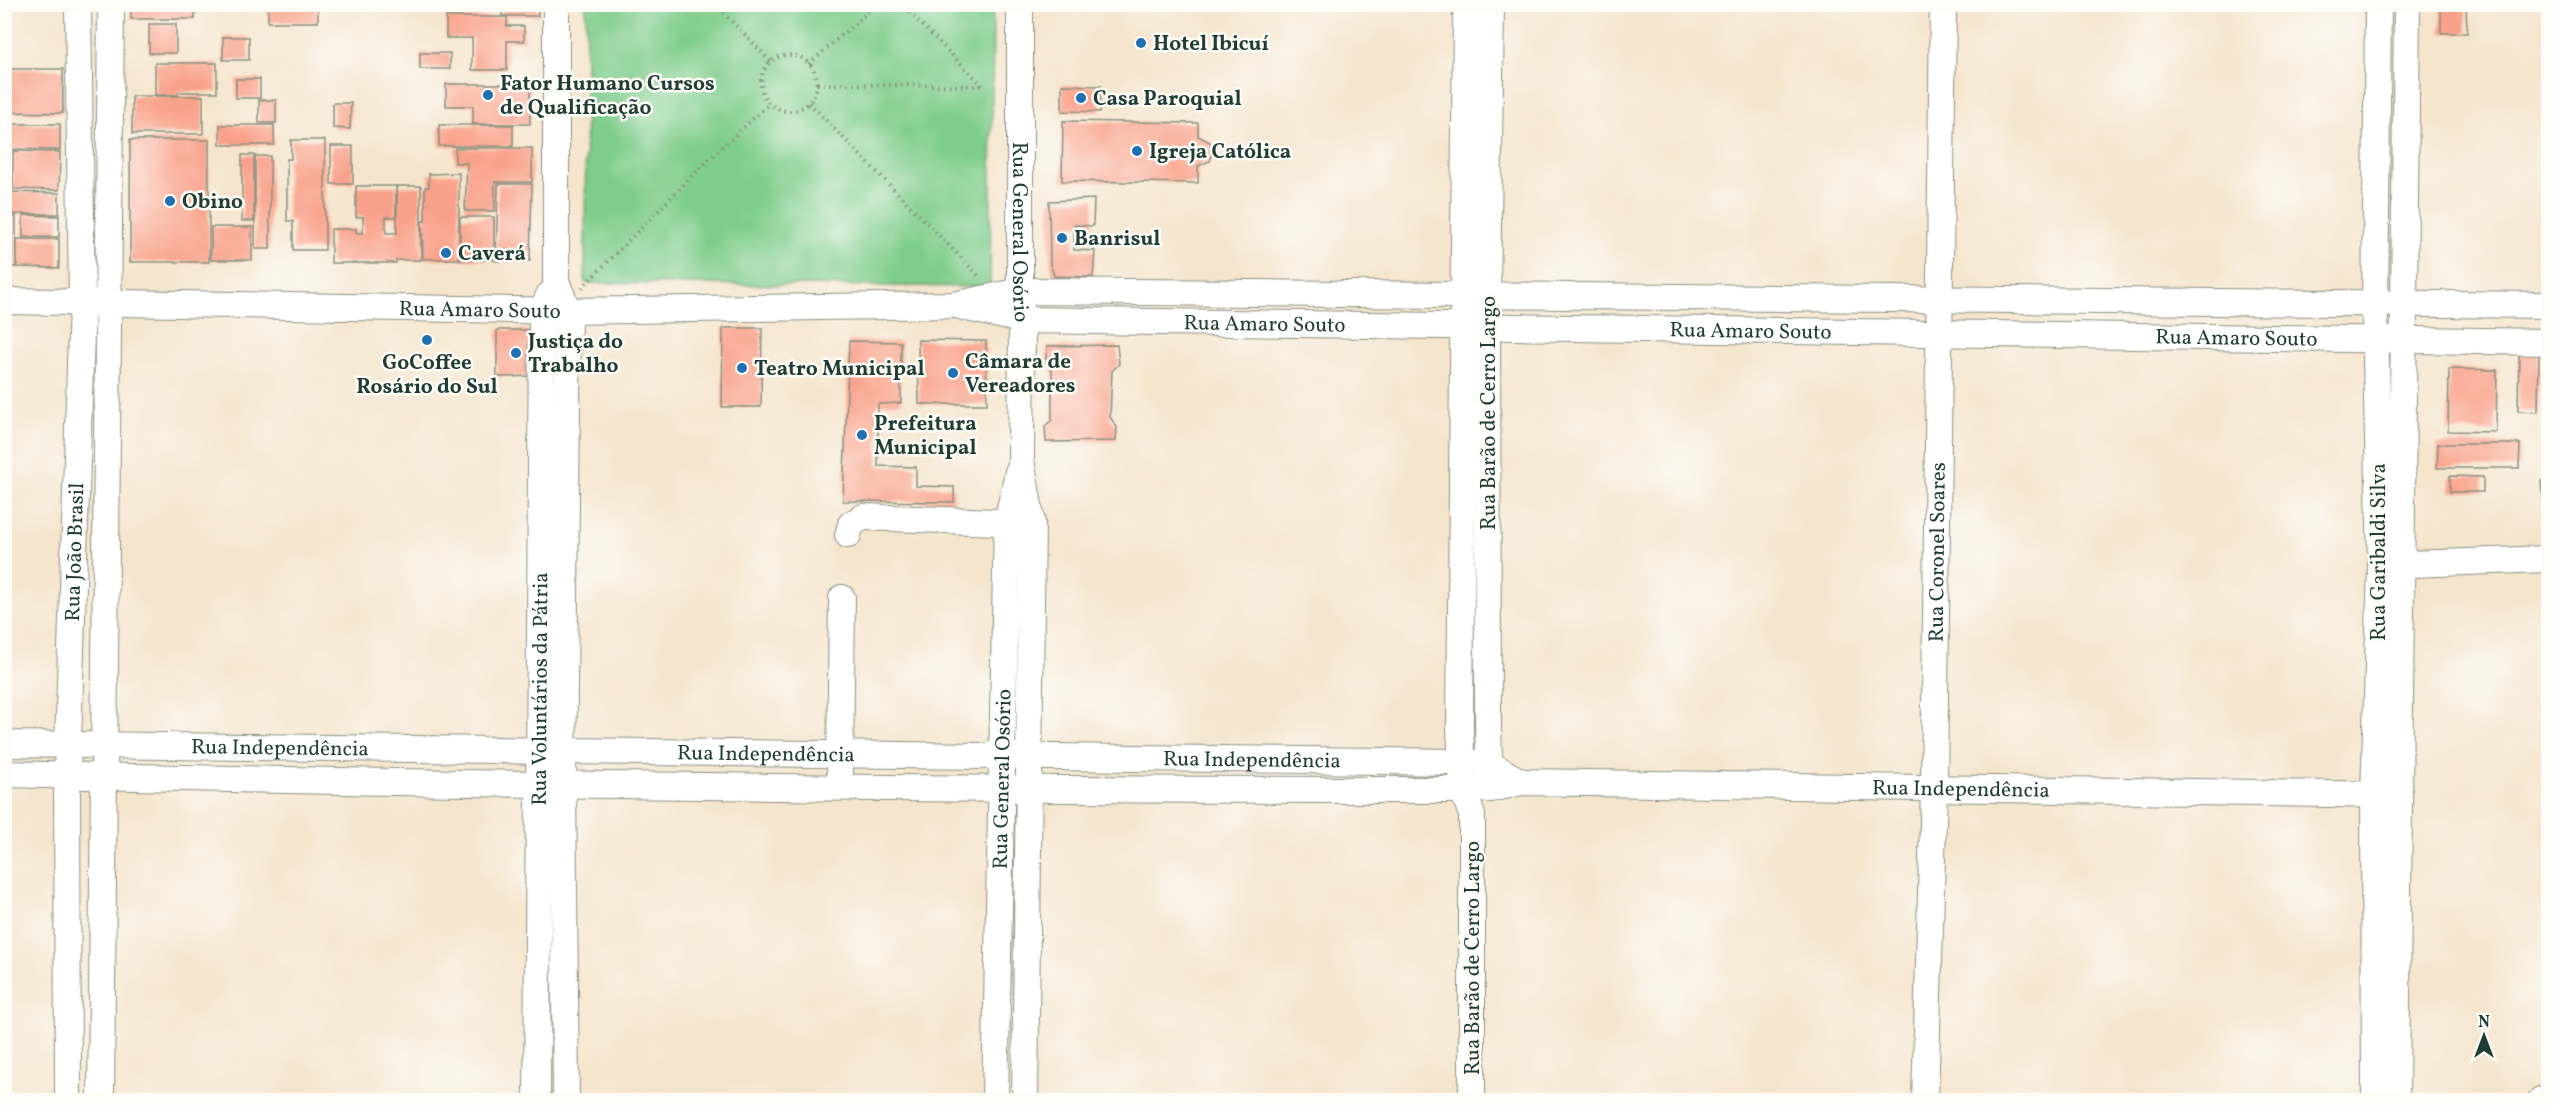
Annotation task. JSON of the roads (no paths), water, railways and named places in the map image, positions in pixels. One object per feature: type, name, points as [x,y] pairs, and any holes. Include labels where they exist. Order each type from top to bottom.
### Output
[{"type":"street","name":"Rua João Brasil","points":[[68,1101],[67,776],[82,303],[78,4]]},
{"type":"street","name":"Rua João Brasil","points":[[101,1101],[102,776],[110,304],[111,4]]},
{"type":"street","name":"Rua Voluntários da Pátria","points":[[556,4],[556,281],[568,311],[563,784],[566,1101]]},
{"type":"street","name":"Rua General Osório","points":[[1020,4],[1020,291],[1022,320],[1020,523],[1029,757],[1025,1101]]},
{"type":"street","name":"Rua Coronel Soares","points":[[1924,1101],[1934,788],[1943,4]]},
{"type":"street","name":"Rua Garibaldi Silva","points":[[2378,4],[2375,304],[2391,565]]},
{"type":"street","name":"Rua Garibaldi Silva","points":[[2396,1101],[2386,1040],[2387,795],[2391,565],[2404,339],[2407,4]]},
{"type":"street","name":"Rua Barão de Cerro Largo","points":[[1472,815],[1491,789],[1488,683],[1488,470],[1475,296],[1478,10]]},
{"type":"street","name":"Rua Voluntários da Pátria","points":[[537,1101],[542,311],[556,281]]},
{"type":"street","name":"Rua Amaro Souto","points":[[4,301],[568,311],[954,305],[1020,291],[2548,305]]},
{"type":"street","name":"Rua Amaro Souto","points":[[954,305],[1022,320],[2548,342]]},
{"type":"street","name":"Rua Barão de Cerro Largo","points":[[1472,1101],[1472,815],[1463,790],[1461,683],[1463,471],[1476,326]]},
{"type":"street","points":[[1463,471],[1488,470]]},
{"type":"street","points":[[540,473],[566,473]]},
{"type":"street","points":[[848,535],[851,524],[863,517],[1020,523]]},
{"type":"street","name":"Rua General Osório","points":[[996,1088],[1002,756],[1020,523]]},
{"type":"street","points":[[2391,565],[2548,559]]},
{"type":"street","points":[[840,787],[842,598]]},
{"type":"street","points":[[1461,683],[1488,683]]},
{"type":"street","name":"Rua Independência","points":[[4,744],[1462,762],[1490,764],[1521,782]]},
{"type":"street","points":[[384,782],[386,749]]},
{"type":"street","points":[[1183,758],[1183,790]]},
{"type":"street","name":"Rua Independência","points":[[4,774],[538,785],[1029,790],[1463,790],[1491,789],[1521,782],[2387,795]]},
{"type":"street","points":[[68,924],[102,924]]},
{"type":"street","name":"Rua Garibaldi Silva","points":[[2375,1101],[2386,1040]]},
{"type":"street","points":[[538,1065],[565,1065]]},
{"type":"street","points":[[996,1088],[1025,1073]]},
{"type":"street","points":[[2541,1101],[2548,1098]]},
{"type":"place","name":"Hotel Ibicuí","points":[[1141,43]]},
{"type":"place","name":"Fator Humano Cursos de Qualificação","points":[[488,95]]},
{"type":"place","name":"Casa Paroquial","points":[[1081,98]]},
{"type":"place","name":"Igreja Católica","points":[[1137,151]]},
{"type":"place","name":"Obino","points":[[170,201]]},
{"type":"place","name":"Banrisul","points":[[1062,238]]},
{"type":"place","name":"Caverá","points":[[446,253]]},
{"type":"place","name":"GoCoffee Rosário do Sul","points":[[427,340]]},
{"type":"place","name":"Justiça do Trabalho","points":[[516,353]]},
{"type":"place","name":"Teatro Municipal","points":[[742,368]]},
{"type":"place","name":"Câmara de Vereadores","points":[[953,373]]},
{"type":"place","name":"Prefeitura Municipal","points":[[862,435]]}]
